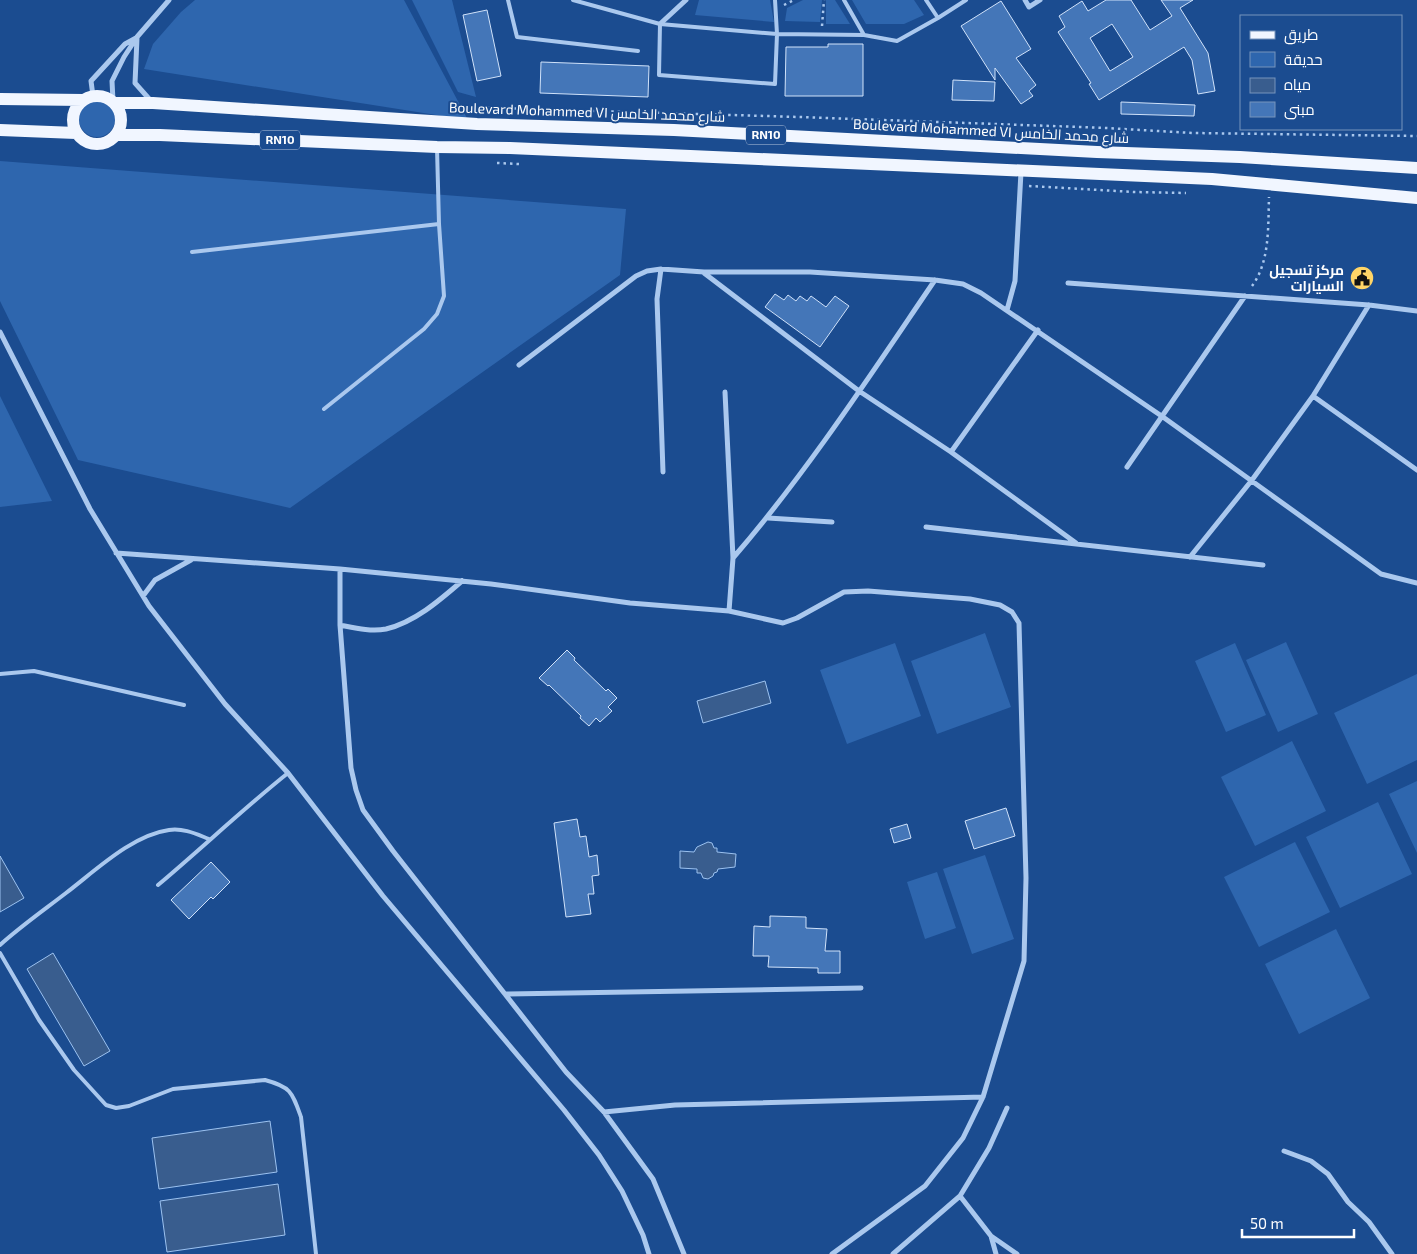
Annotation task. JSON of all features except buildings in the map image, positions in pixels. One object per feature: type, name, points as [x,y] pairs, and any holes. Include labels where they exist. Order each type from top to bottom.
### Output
[{"type":"main road","points":[[76,132],[73,121],[75,109],[88,98]]},
{"type":"main road","name":"RN10","points":[[0,99],[107,98],[114,102]]},
{"type":"main road","points":[[114,102],[120,113],[121,124],[116,135]]},
{"type":"main road","name":"Boulevard Mohammed VI شارع محمد الخامس","points":[[114,102],[457,122],[674,130],[1060,150],[1240,157],[1417,168]]},
{"type":"main road","name":"RN10","points":[[0,130],[76,132],[85,141],[96,144],[107,142],[116,135],[160,135],[437,147],[510,148],[1203,179],[1270,183],[1417,198]]},
{"type":"street","points":[[114,102],[112,81],[124,57],[137,37],[169,0]]},
{"type":"street","points":[[660,24],[686,0]]},
{"type":"street","points":[[1025,0],[1030,7],[1040,0]]},
{"type":"street","points":[[88,98],[91,81],[125,44],[137,37]]},
{"type":"street","points":[[137,37],[135,82],[153,103]]},
{"type":"street","points":[[1007,310],[1015,281],[1021,171]]},
{"type":"street","points":[[661,269],[657,299],[663,472]]},
{"type":"street","points":[[519,365],[636,276],[646,271],[661,269],[704,272],[810,272],[936,280],[963,284],[981,292],[1038,330],[1252,480],[1381,574],[1417,584]]},
{"type":"street","points":[[704,272],[859,391],[950,452],[1076,543]]},
{"type":"street","points":[[733,558],[768,518],[936,280]]},
{"type":"street","points":[[1068,283],[1369,305],[1417,311]]},
{"type":"street","points":[[1127,467],[1245,296]]},
{"type":"street","points":[[1190,557],[1252,480],[1313,396],[1369,305]]},
{"type":"street","points":[[950,452],[1038,330]]},
{"type":"street","points":[[0,332],[90,509],[143,596],[225,704],[288,773],[383,896],[564,1110],[599,1155],[622,1191],[643,1235],[649,1254]]},
{"type":"street","points":[[725,392],[733,558],[729,611]]},
{"type":"street","points":[[1313,396],[1417,470]]},
{"type":"street","points":[[768,518],[832,522]]},
{"type":"street","points":[[926,527],[1263,565]]},
{"type":"street","points":[[116,553],[340,569],[462,581],[630,603],[729,611],[783,623],[797,618],[844,592],[868,591],[970,599],[1000,605],[1012,612],[1019,623],[1026,878],[1024,961],[983,1096],[963,1138],[925,1186],[832,1254]]},
{"type":"street","points":[[143,596],[155,580],[193,559]]},
{"type":"street","points":[[340,569],[340,625],[352,768],[356,790],[363,810],[393,852],[566,1072],[604,1112],[653,1179],[684,1254]]},
{"type":"street","points":[[340,625],[373,630],[387,628],[424,611],[462,581]]},
{"type":"street","points":[[505,994],[861,988]]},
{"type":"street","points":[[604,1112],[675,1105],[983,1096]]},
{"type":"street","points":[[893,1254],[960,1196],[989,1148],[1007,1108]]},
{"type":"street","points":[[1284,1151],[1312,1161],[1328,1174],[1348,1202],[1370,1222],[1392,1254]]},
{"type":"street","points":[[960,1196],[991,1236],[1017,1254]]},
{"type":"street","points":[[991,1236],[996,1254]]},
{"type":"lane","points":[[508,0],[517,37],[638,52]]},
{"type":"lane","points":[[573,0],[660,24],[777,34],[864,35],[896,41],[966,0]]},
{"type":"lane","points":[[660,24],[659,75],[775,84],[777,34],[775,0]]},
{"type":"lane","points":[[844,0],[864,35]]},
{"type":"lane","points":[[926,0],[938,18]]},
{"type":"lane","points":[[324,409],[424,329],[437,314],[444,296],[438,224],[437,147]]},
{"type":"lane","points":[[192,252],[438,224]]},
{"type":"lane","points":[[0,674],[34,671],[184,705]]},
{"type":"lane","points":[[158,885],[195,854],[209,839],[288,773]]},
{"type":"lane","points":[[0,944],[102,865],[140,840],[169,830],[184,829],[209,839]]},
{"type":"lane","points":[[0,953],[39,1020],[74,1070],[106,1105],[116,1108],[129,1106],[173,1089],[265,1080],[288,1088],[301,1117],[316,1254]]},
{"type":"path","points":[[822,34],[824,0]]},
{"type":"path","points":[[457,122],[464,107],[799,116],[1193,133],[1417,136]]},
{"type":"path","points":[[1245,296],[1258,278],[1267,242],[1270,183]]},
{"type":"green space","points":[[195,0],[404,0],[468,120],[144,69],[153,44],[181,12]]},
{"type":"green space","points":[[412,0],[452,0],[476,97],[458,92]]},
{"type":"green space","points":[[699,0],[770,0],[774,22],[695,15]]},
{"type":"green space","points":[[803,0],[822,0],[820,22],[785,21],[787,8]]},
{"type":"green space","points":[[826,0],[835,0],[850,24],[826,24]]},
{"type":"green space","points":[[852,0],[914,0],[924,15],[904,24],[866,24]]},
{"type":"green space","points":[[97,101],[110,106],[115,119],[110,132],[97,137],[84,132],[79,119],[84,106]]},
{"type":"green space","points":[[0,161],[626,209],[620,275],[290,508],[78,460],[0,301]]},
{"type":"green space","points":[[0,396],[52,501],[0,507]]},
{"type":"green space","points":[[985,633],[1011,707],[937,734],[911,661]]},
{"type":"green space","points":[[1286,642],[1318,714],[1278,732],[1246,660]]},
{"type":"green space","points":[[895,643],[921,716],[847,744],[820,670]]},
{"type":"green space","points":[[1235,643],[1266,715],[1226,732],[1195,661]]},
{"type":"green space","points":[[1417,674],[1417,760],[1367,784],[1334,713]]},
{"type":"green space","points":[[1292,741],[1326,811],[1255,846],[1221,777]]},
{"type":"green space","points":[[1417,781],[1417,853],[1389,794]]},
{"type":"green space","points":[[1378,802],[1412,874],[1340,908],[1306,837]]},
{"type":"green space","points":[[1295,842],[1330,912],[1259,947],[1224,877]]},
{"type":"green space","points":[[985,855],[1014,939],[972,954],[943,869]]},
{"type":"green space","points":[[937,872],[956,928],[925,939],[907,882]]},
{"type":"green space","points":[[1336,929],[1370,998],[1299,1034],[1265,964]]},
{"type":"water","points":[[765,681],[771,703],[703,723],[697,701]]},
{"type":"water","points":[[708,842],[712,843],[714,848],[717,848],[717,852],[736,854],[735,867],[718,869],[708,879],[703,878],[701,873],[697,873],[697,869],[680,868],[680,851],[694,852],[697,847]]},
{"type":"water","points":[[0,856],[24,898],[0,912]]},
{"type":"water","points":[[53,953],[110,1051],[84,1066],[27,969]]},
{"type":"water","points":[[270,1121],[277,1172],[159,1189],[152,1138]]},
{"type":"water","points":[[278,1184],[285,1235],[167,1252],[160,1201]]},
{"type":"place","name":"مركز تسجيل السيارات","points":[[1362,278]]}]
